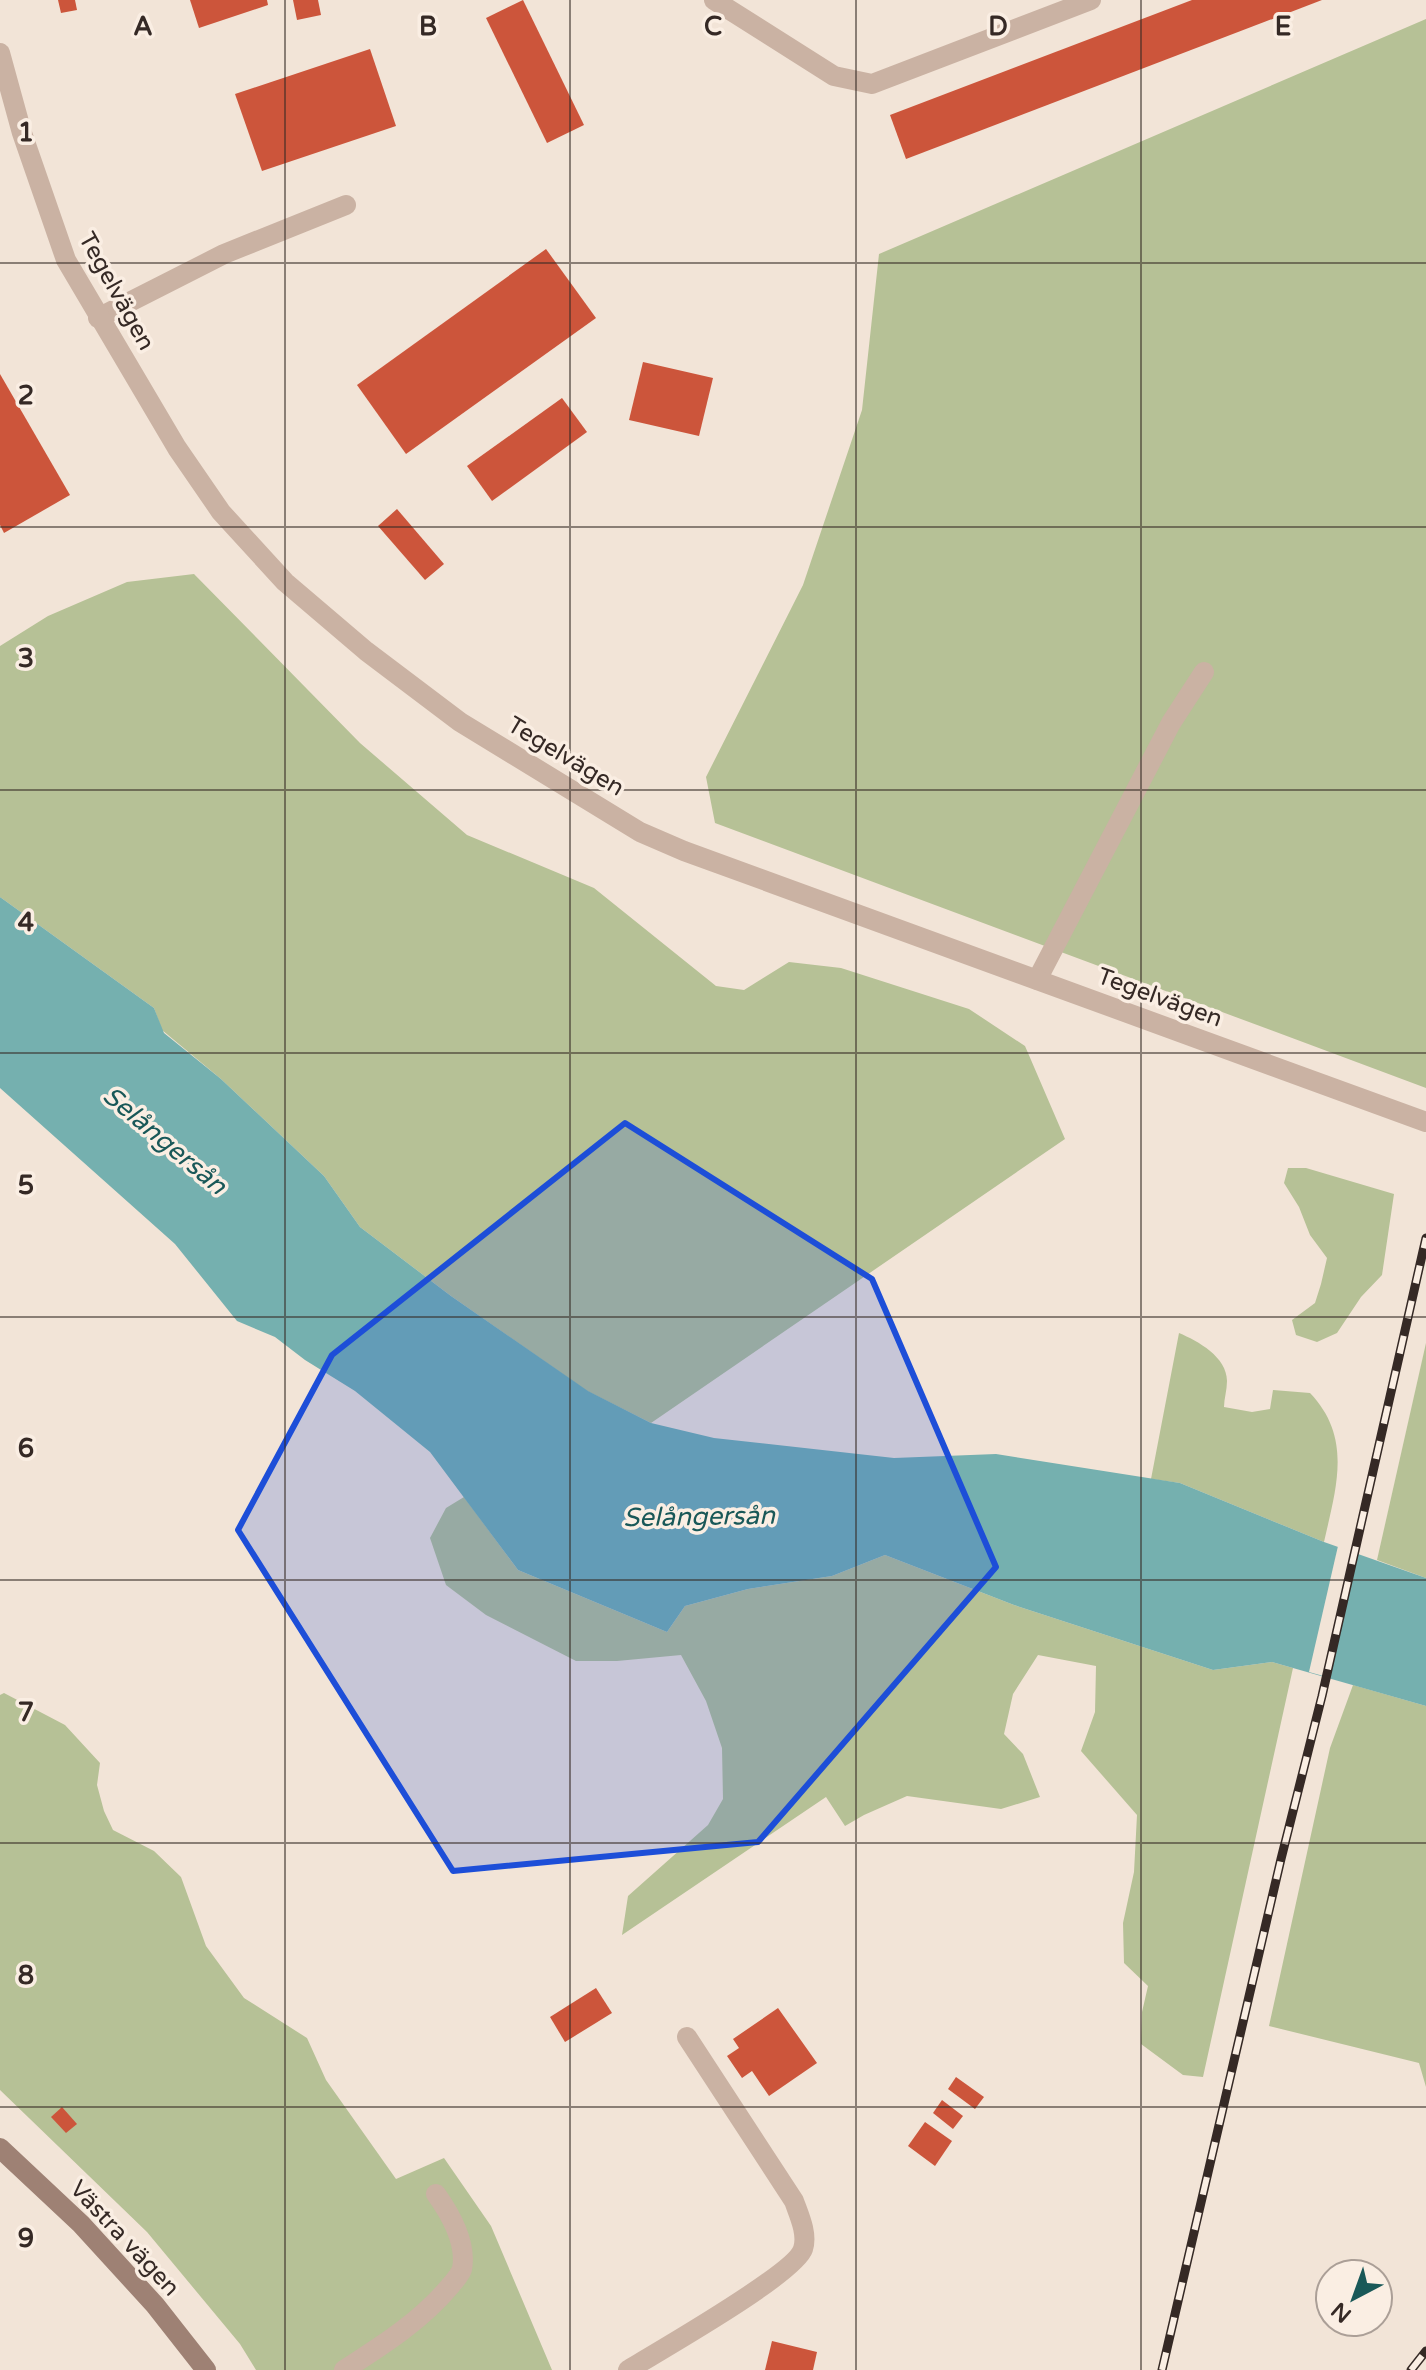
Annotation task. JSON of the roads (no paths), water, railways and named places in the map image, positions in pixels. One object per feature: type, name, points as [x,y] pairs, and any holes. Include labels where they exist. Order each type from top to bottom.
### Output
[{"type":"street","points":[[714,0],[834,76],[872,84],[1091,0]]},
{"type":"street","name":"Tegelvägen","points":[[0,53],[22,133],[66,260],[177,448],[221,512],[285,582],[366,651],[460,722],[640,832],[684,851],[1426,1122]]},
{"type":"street","points":[[98,318],[224,254],[346,205]]},
{"type":"street","points":[[1037,980],[1171,723],[1204,672]]},
{"type":"street","points":[[628,2370],[763,2287],[789,2267],[803,2250],[803,2228],[794,2201],[687,2037]]},
{"type":"street","name":"Västra vägen","points":[[0,2148],[81,2224],[155,2305],[206,2370]]},
{"type":"street","points":[[344,2370],[393,2339],[436,2304],[461,2273],[463,2248],[448,2211],[436,2194]]},
{"type":"water","name":"Selångersån","points":[[0,897],[154,1008],[164,1033],[221,1079],[324,1176],[360,1227],[451,1296],[588,1391],[651,1423],[714,1438],[894,1458],[996,1454],[1180,1483],[1324,1542],[1426,1578],[1426,1706],[1272,1662],[1213,1670],[1014,1605],[885,1555],[832,1576],[748,1589],[685,1606],[667,1632],[518,1570],[430,1452],[355,1391],[275,1337],[237,1321],[175,1244],[0,1088]]},
{"type":"railway","points":[[1162,2370],[1322,1696],[1426,1238]]},
{"type":"railway","points":[[1411,2370],[1426,2351]]}]
